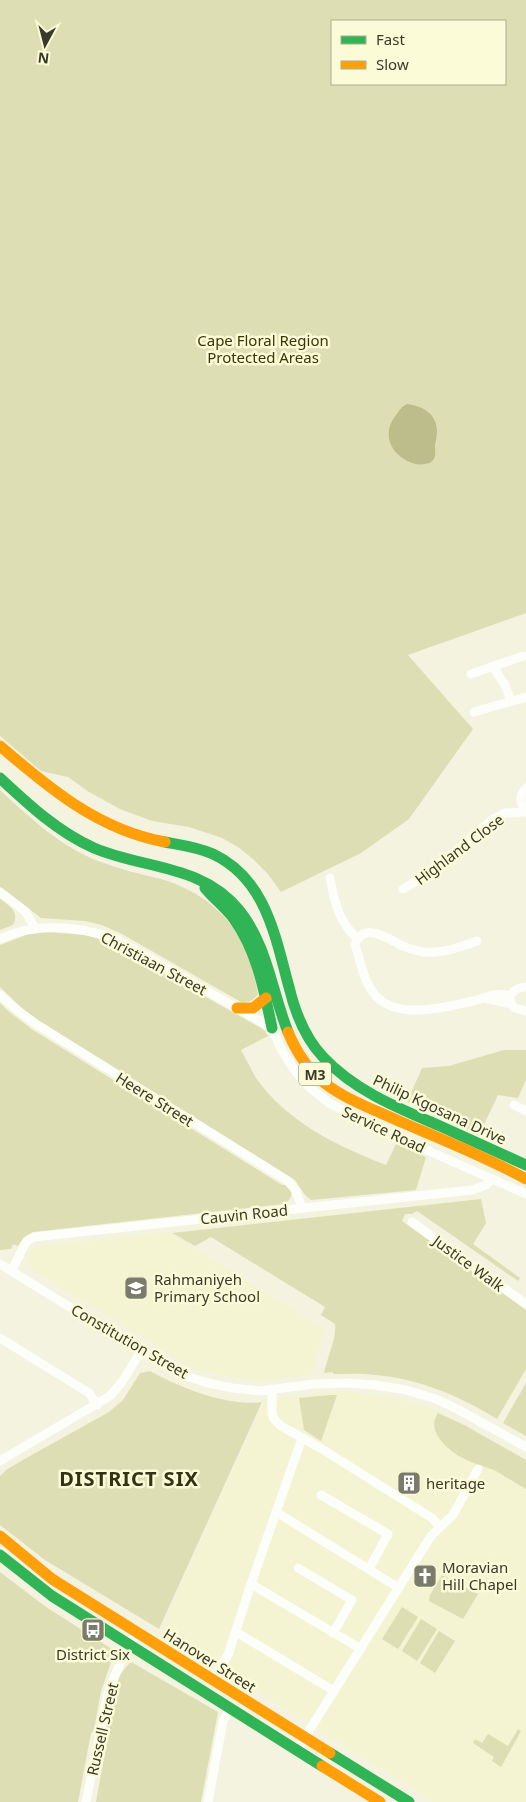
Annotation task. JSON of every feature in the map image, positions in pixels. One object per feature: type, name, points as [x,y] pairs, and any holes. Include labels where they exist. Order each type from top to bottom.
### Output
[{"type":"main road","name":"Philip Kgosana Drive","points":[[0,746],[60,796],[83,812],[132,834],[210,852],[237,869],[252,883],[263,902],[269,917],[293,1005],[309,1039],[326,1061],[366,1093],[526,1166]]},
{"type":"main road","name":"Philip Kgosana Drive","points":[[0,778],[48,821],[73,838],[98,849],[176,870],[220,891],[232,901],[250,925],[262,949],[287,1029],[304,1062],[329,1087],[360,1104],[526,1178]]},
{"type":"main road","points":[[196,878],[234,918],[246,935],[257,963],[272,1028]]},
{"type":"main road","points":[[237,1008],[253,1008],[266,998]]},
{"type":"main road","name":"Hanover Street","points":[[0,1536],[52,1579],[409,1802]]},
{"type":"main road","name":"Hanover Street","points":[[0,1556],[38,1587],[380,1802]]},
{"type":"street","points":[[471,674],[523,656]]},
{"type":"street","points":[[493,667],[506,685],[510,701]]},
{"type":"street","points":[[474,712],[526,697]]},
{"type":"street","name":"Highland Close","points":[[403,889],[430,873],[492,820],[504,813],[516,812],[524,808],[521,797],[526,788]]},
{"type":"street","points":[[330,878],[333,895],[341,916],[357,938]]},
{"type":"street","points":[[0,892],[25,911],[35,928]]},
{"type":"street","name":"Christiaan Street","points":[[0,939],[10,934],[35,928],[66,927],[92,930],[116,939],[272,1028]]},
{"type":"street","points":[[477,941],[438,952],[414,950],[374,932],[367,932],[357,938],[355,944],[368,985],[380,999],[388,1004],[409,1010],[429,1010],[486,998],[496,993],[510,1000],[515,1008],[526,1010]]},
{"type":"street","points":[[510,1000],[513,991],[519,987],[526,987]]},
{"type":"street","name":"Heere Street","points":[[0,995],[36,1024],[288,1181],[296,1191],[302,1208]]},
{"type":"street","name":"Service Road","points":[[272,1028],[281,1049],[302,1080],[330,1103],[397,1137],[526,1194]]},
{"type":"street","points":[[514,1105],[526,1111]]},
{"type":"street","name":"Cauvin Road","points":[[12,1270],[26,1242],[34,1237],[472,1190],[486,1185],[492,1179]]},
{"type":"street","name":"Justice Walk","points":[[412,1222],[526,1304]]},
{"type":"street","name":"Constitution Street","points":[[0,1264],[141,1351],[186,1376],[208,1384],[260,1391],[314,1384],[347,1383],[406,1390],[436,1399],[526,1447]]},
{"type":"street","points":[[0,1338],[88,1394],[97,1405]]},
{"type":"street","points":[[0,1461],[97,1405],[115,1392],[141,1351]]},
{"type":"street","points":[[272,1389],[272,1413],[274,1419],[281,1426],[432,1518],[440,1527]]},
{"type":"street","points":[[213,1679],[228,1655],[302,1438]]},
{"type":"street","points":[[297,1750],[431,1536],[453,1515],[478,1469]]},
{"type":"street","points":[[321,1495],[388,1534],[369,1569]]},
{"type":"street","points":[[276,1512],[399,1588]]},
{"type":"street","points":[[298,1568],[352,1600],[333,1633]]},
{"type":"street","points":[[251,1584],[361,1649]]},
{"type":"street","name":"Russell Street","points":[[86,1802],[108,1692],[137,1631]]},
{"type":"street","points":[[236,1632],[334,1691]]},
{"type":"street","points":[[208,1802],[223,1721],[230,1708]]},
{"type":"shaded area","points":[[407,404],[427,411],[436,424],[435,455],[430,463],[417,464],[407,461],[395,451],[391,444],[389,430],[391,423]]},
{"type":"shaded area","points":[[169,1232],[324,1329],[310,1375],[260,1381],[198,1371],[30,1268],[28,1258],[33,1248]]},
{"type":"shaded area","points":[[332,1392],[349,1392],[394,1398],[418,1405],[466,1425],[526,1459],[526,1802],[434,1802],[160,1631],[265,1400]]},
{"type":"green space","name":"Cape Floral Region Protected Areas","points":[[0,0],[526,0],[526,613],[408,655],[473,729],[409,819],[361,853],[281,892],[268,874],[253,859],[238,847],[222,838],[189,827],[152,821],[120,809],[89,792],[68,777],[41,771],[0,736]]},
{"type":"green space","points":[[0,790],[46,830],[71,848],[98,861],[175,884],[189,890],[213,906],[224,916],[242,940],[253,969],[258,994],[251,1001],[241,1002],[122,934],[102,925],[85,921],[41,918],[0,887]]},
{"type":"green space","points":[[0,899],[13,910],[15,920],[13,925],[0,930]]},
{"type":"green space","points":[[45,932],[86,935],[108,942],[265,1031],[268,1036],[241,1050],[256,1078],[268,1094],[314,1131],[368,1158],[386,1165],[396,1144],[426,1157],[416,1190],[311,1200],[305,1195],[295,1180],[28,1014],[0,987],[0,945],[29,934]]},
{"type":"green space","points":[[0,1003],[33,1030],[282,1185],[287,1185],[291,1193],[289,1200],[284,1204],[33,1232],[24,1237],[18,1246],[13,1244],[11,1249],[0,1250]]},
{"type":"green space","points":[[504,1050],[526,1050],[526,1080],[518,1098],[498,1095],[479,1135],[407,1102],[422,1068],[449,1066]]},
{"type":"green space","points":[[481,1199],[486,1223],[473,1244],[520,1278],[518,1281],[417,1211],[412,1214],[405,1214],[402,1221],[526,1310],[526,1369],[497,1419],[454,1396],[408,1380],[371,1374],[324,1373],[335,1330],[335,1324],[321,1315],[325,1307],[211,1237],[195,1246],[172,1233]]},
{"type":"green space","points":[[150,1371],[189,1389],[219,1399],[248,1403],[262,1402],[159,1629],[45,1560],[0,1525],[0,1476],[21,1461],[109,1412],[123,1400],[140,1373]]},
{"type":"green space","points":[[526,1383],[526,1436],[503,1423]]},
{"type":"green space","points":[[337,1395],[321,1441],[304,1430],[299,1398]]},
{"type":"green space","points":[[438,1413],[466,1426],[526,1460],[526,1489],[496,1471],[457,1455],[445,1445],[436,1433],[434,1426]]},
{"type":"green space","points":[[0,1572],[46,1607],[115,1651],[101,1691],[78,1802],[0,1802]]},
{"type":"green space","points":[[442,1575],[478,1594],[463,1619],[429,1601],[430,1595]]},
{"type":"green space","points":[[402,1607],[418,1617],[398,1649],[382,1639]]},
{"type":"green space","points":[[421,1619],[437,1629],[417,1661],[402,1651]]},
{"type":"green space","points":[[439,1631],[455,1641],[435,1673],[420,1663]]},
{"type":"green space","points":[[131,1662],[218,1712],[201,1802],[96,1802],[108,1736],[105,1732],[113,1694],[120,1676]]},
{"type":"green space","points":[[518,1729],[521,1731],[501,1767],[492,1761],[494,1757],[473,1743],[475,1739],[482,1743],[488,1734],[508,1746]]},
{"type":"traffic: fast","points":[[0,778],[44,817],[81,842],[113,855],[190,876],[208,884],[224,895],[239,910],[256,938],[263,953],[288,1032]]},
{"type":"traffic: fast","points":[[165,842],[213,854],[231,865],[245,878],[257,894],[273,929],[291,996],[302,1024],[311,1042],[335,1069],[363,1089],[393,1105],[526,1165]]},
{"type":"traffic: fast","points":[[205,888],[234,919],[249,944],[259,971],[272,1028]]},
{"type":"traffic: fast","points":[[0,1555],[52,1596],[322,1766]]},
{"type":"traffic: fast","points":[[330,1753],[409,1802]]},
{"type":"traffic: slow","points":[[0,746],[76,806],[118,828],[165,842]]},
{"type":"traffic: slow","points":[[237,1008],[253,1008],[266,998]]},
{"type":"traffic: slow","points":[[288,1032],[298,1053],[317,1077],[341,1094],[480,1156],[526,1179]]},
{"type":"traffic: slow","points":[[0,1536],[52,1579],[330,1753]]},
{"type":"traffic: slow","points":[[322,1766],[380,1802]]},
{"type":"place","name":"Rahmaniyeh Primary School","points":[[136,1288]]},
{"type":"place","name":"heritage","points":[[409,1483]]},
{"type":"place","name":"Moravian Hill Chapel","points":[[425,1576]]},
{"type":"place","name":"District Six","points":[[93,1630]]},
{"type":"district","name":"DISTRICT SIX","points":[[129,1478]]}]
